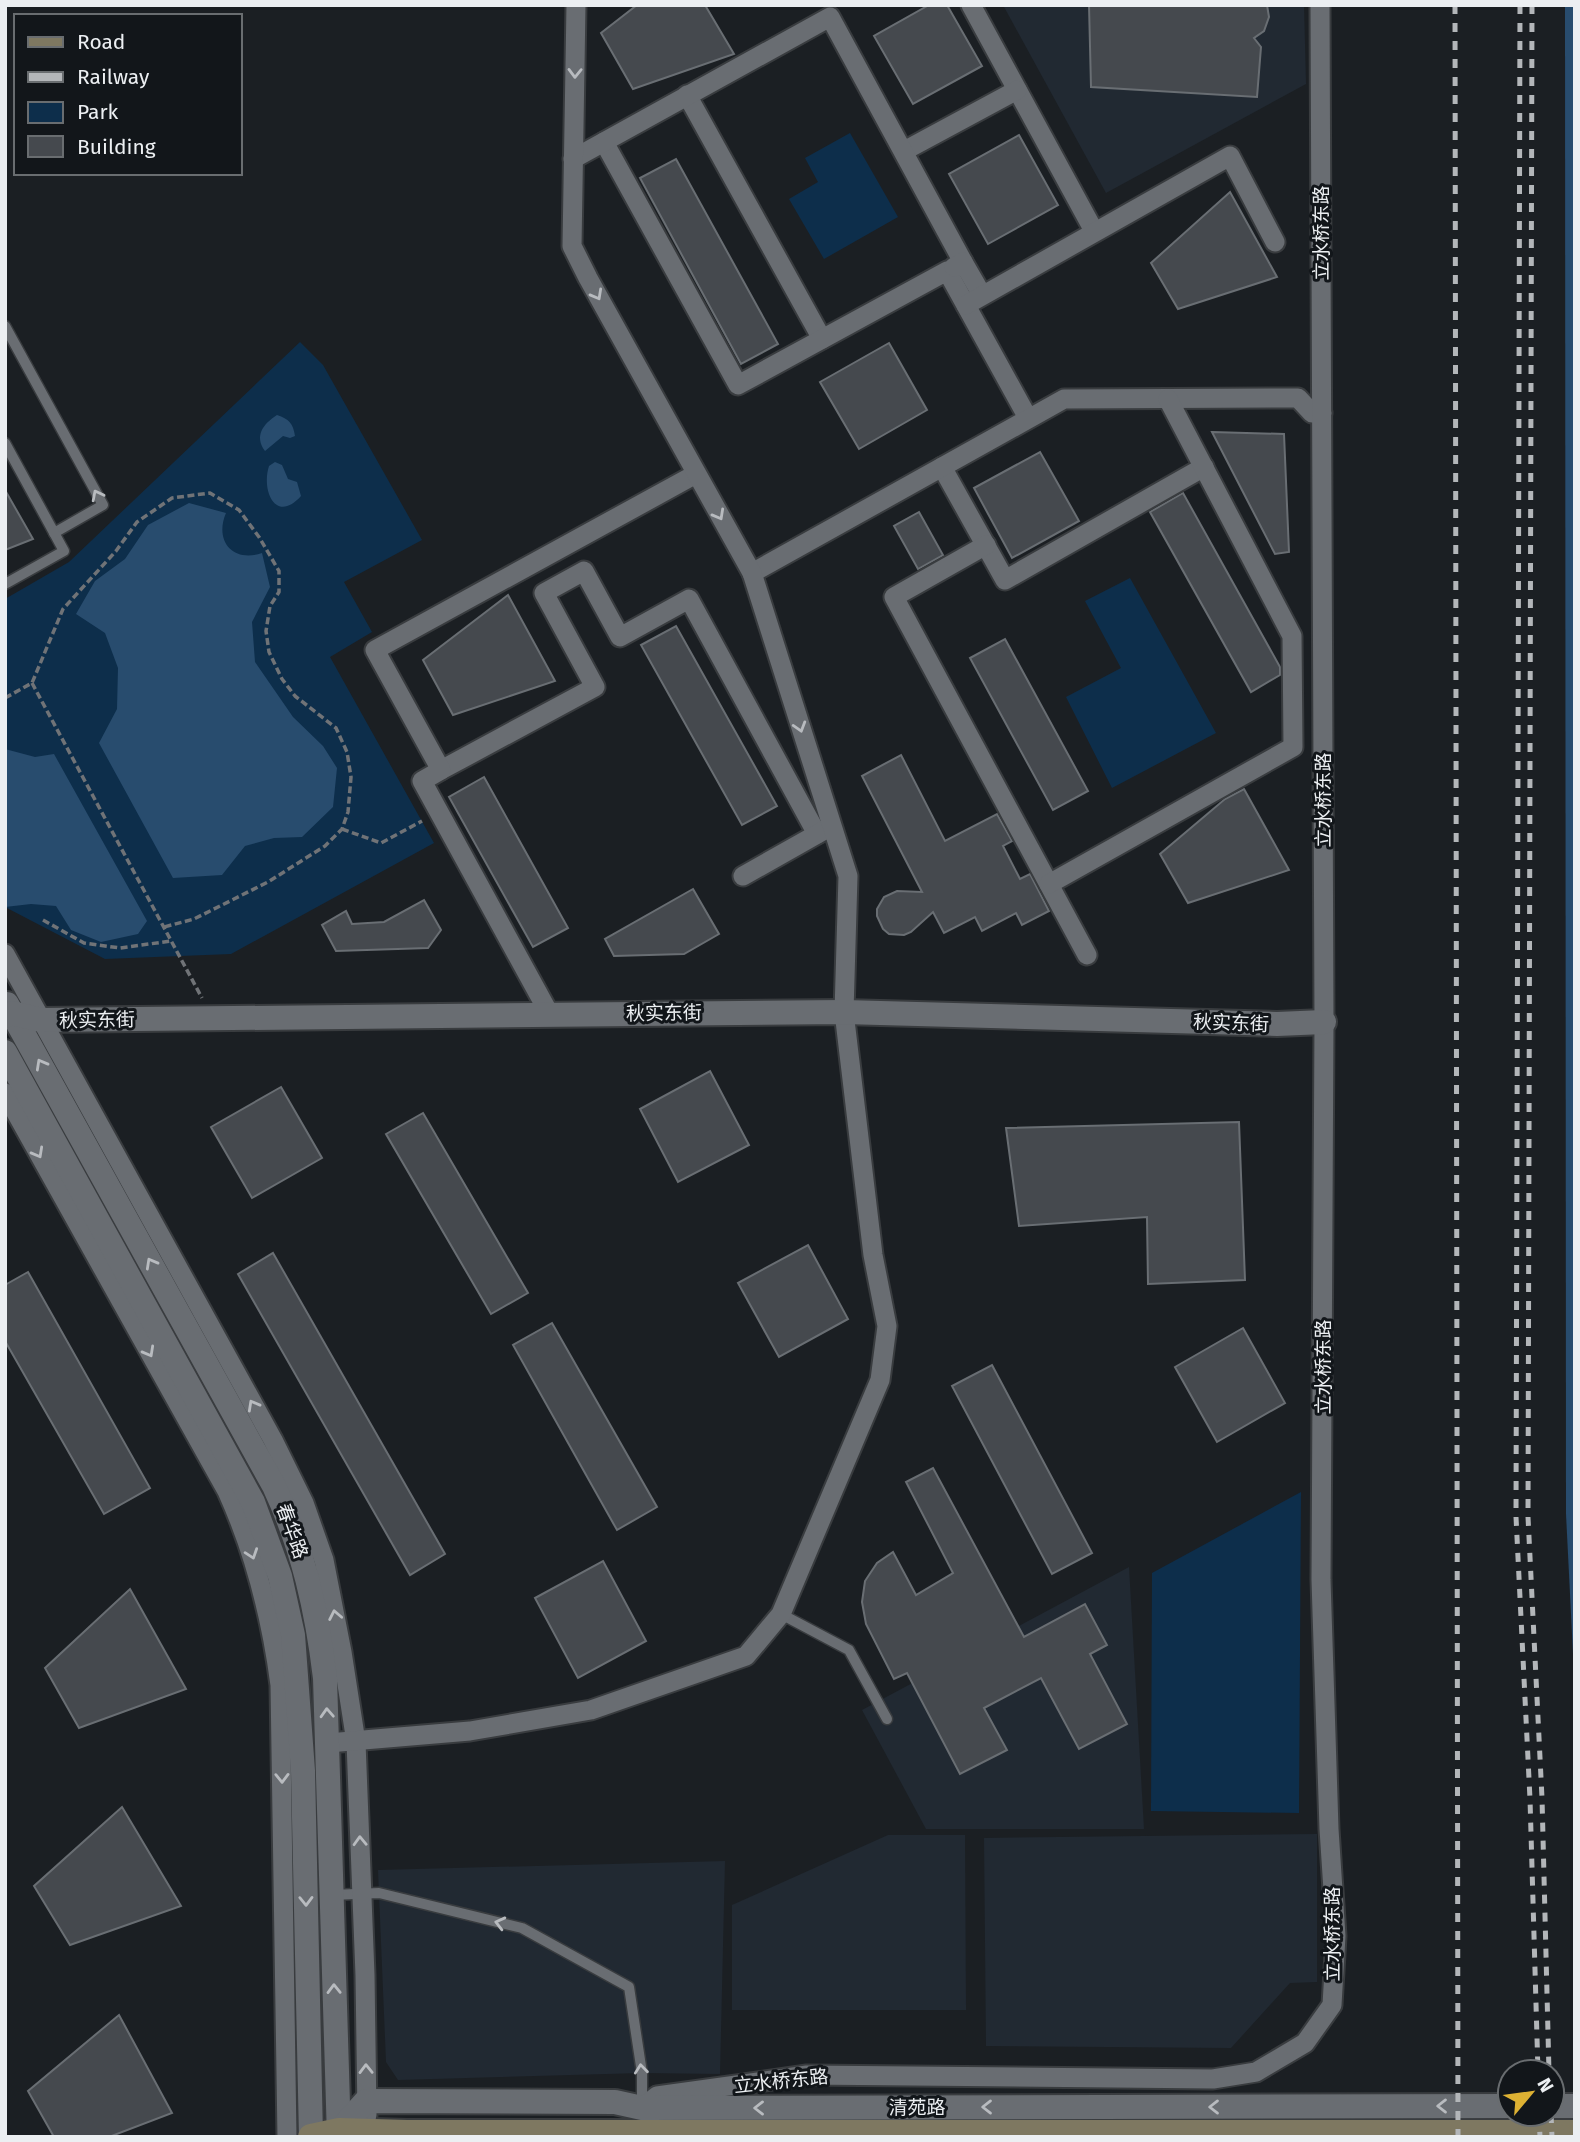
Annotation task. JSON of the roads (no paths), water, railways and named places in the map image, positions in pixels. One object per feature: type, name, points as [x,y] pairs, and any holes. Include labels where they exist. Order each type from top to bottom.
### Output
[{"type":"main road","name":"清苑路","points":[[311,2137],[339,2134],[577,2133],[643,2126],[1575,2133]]},
{"type":"street","points":[[576,5],[572,246],[752,573],[824,830]]},
{"type":"street","points":[[971,5],[1094,231]]},
{"type":"street","name":"立水桥东路","points":[[643,2126],[657,2096],[807,2075],[1213,2079],[1256,2072],[1305,2043],[1332,2005],[1336,1936],[1329,1829],[1321,1580],[1324,1022],[1320,5]]},
{"type":"street","points":[[573,159],[830,17],[904,151],[955,266],[974,300],[1028,418]]},
{"type":"street","points":[[904,151],[1017,90]]},
{"type":"street","points":[[687,95],[822,339]]},
{"type":"street","points":[[604,142],[738,385],[955,266]]},
{"type":"street","points":[[974,300],[1230,156],[1275,242]]},
{"type":"street","points":[[752,573],[1064,399],[1298,398],[1312,413],[1322,413]]},
{"type":"street","points":[[1049,884],[1293,747],[1292,635],[1168,399]]},
{"type":"street","points":[[942,467],[1005,580],[1204,467]]},
{"type":"street","points":[[441,770],[375,650],[696,474]]},
{"type":"street","points":[[986,545],[894,597],[1087,955]]},
{"type":"street","points":[[328,1743],[470,1731],[591,1710],[746,1656],[781,1614],[880,1380],[887,1326],[873,1255],[844,1012],[848,876],[690,599],[620,636],[584,571],[544,593],[595,687],[422,781],[551,1015]]},
{"type":"street","points":[[743,876],[824,830]]},
{"type":"street","points":[[5,954],[273,1440],[304,1503],[324,1560],[356,1742],[367,2135]]},
{"type":"street","name":"秋实东街","points":[[8,1010],[41,1020],[844,1012],[1277,1024],[1324,1022]]},
{"type":"street","name":"春华路","points":[[8,1010],[284,1507],[302,1556],[319,1630],[325,1678],[339,2134]]},
{"type":"street","name":"春华路","points":[[5,1052],[253,1502],[270,1543],[288,1604],[293,1635],[303,1771],[311,2137]]},
{"type":"street","points":[[5,1093],[226,1490],[261,1579],[273,1632],[280,1685],[287,2137]]},
{"type":"street","points":[[339,2134],[366,2101]]},
{"type":"street","name":"清苑路","points":[[366,2101],[615,2102],[643,2126],[1496,2106]]},
{"type":"lane","points":[[5,326],[103,505],[54,533]]},
{"type":"lane","points":[[5,443],[64,551],[5,584]]},
{"type":"lane","points":[[781,1614],[849,1650],[887,1719]]},
{"type":"lane","points":[[332,1895],[379,1893],[522,1928],[629,1986],[642,2073],[643,2126]]},
{"type":"railway","points":[[1455,5],[1458,2137]]},
{"type":"railway","points":[[1520,5],[1516,1517],[1530,1799],[1538,2058]]},
{"type":"railway","points":[[1532,5],[1528,1517],[1542,1798],[1549,2058]]},
{"type":"railway","points":[[1540,2128],[1540,2137]]},
{"type":"railway","points":[[1552,2128],[1552,2137]]}]
